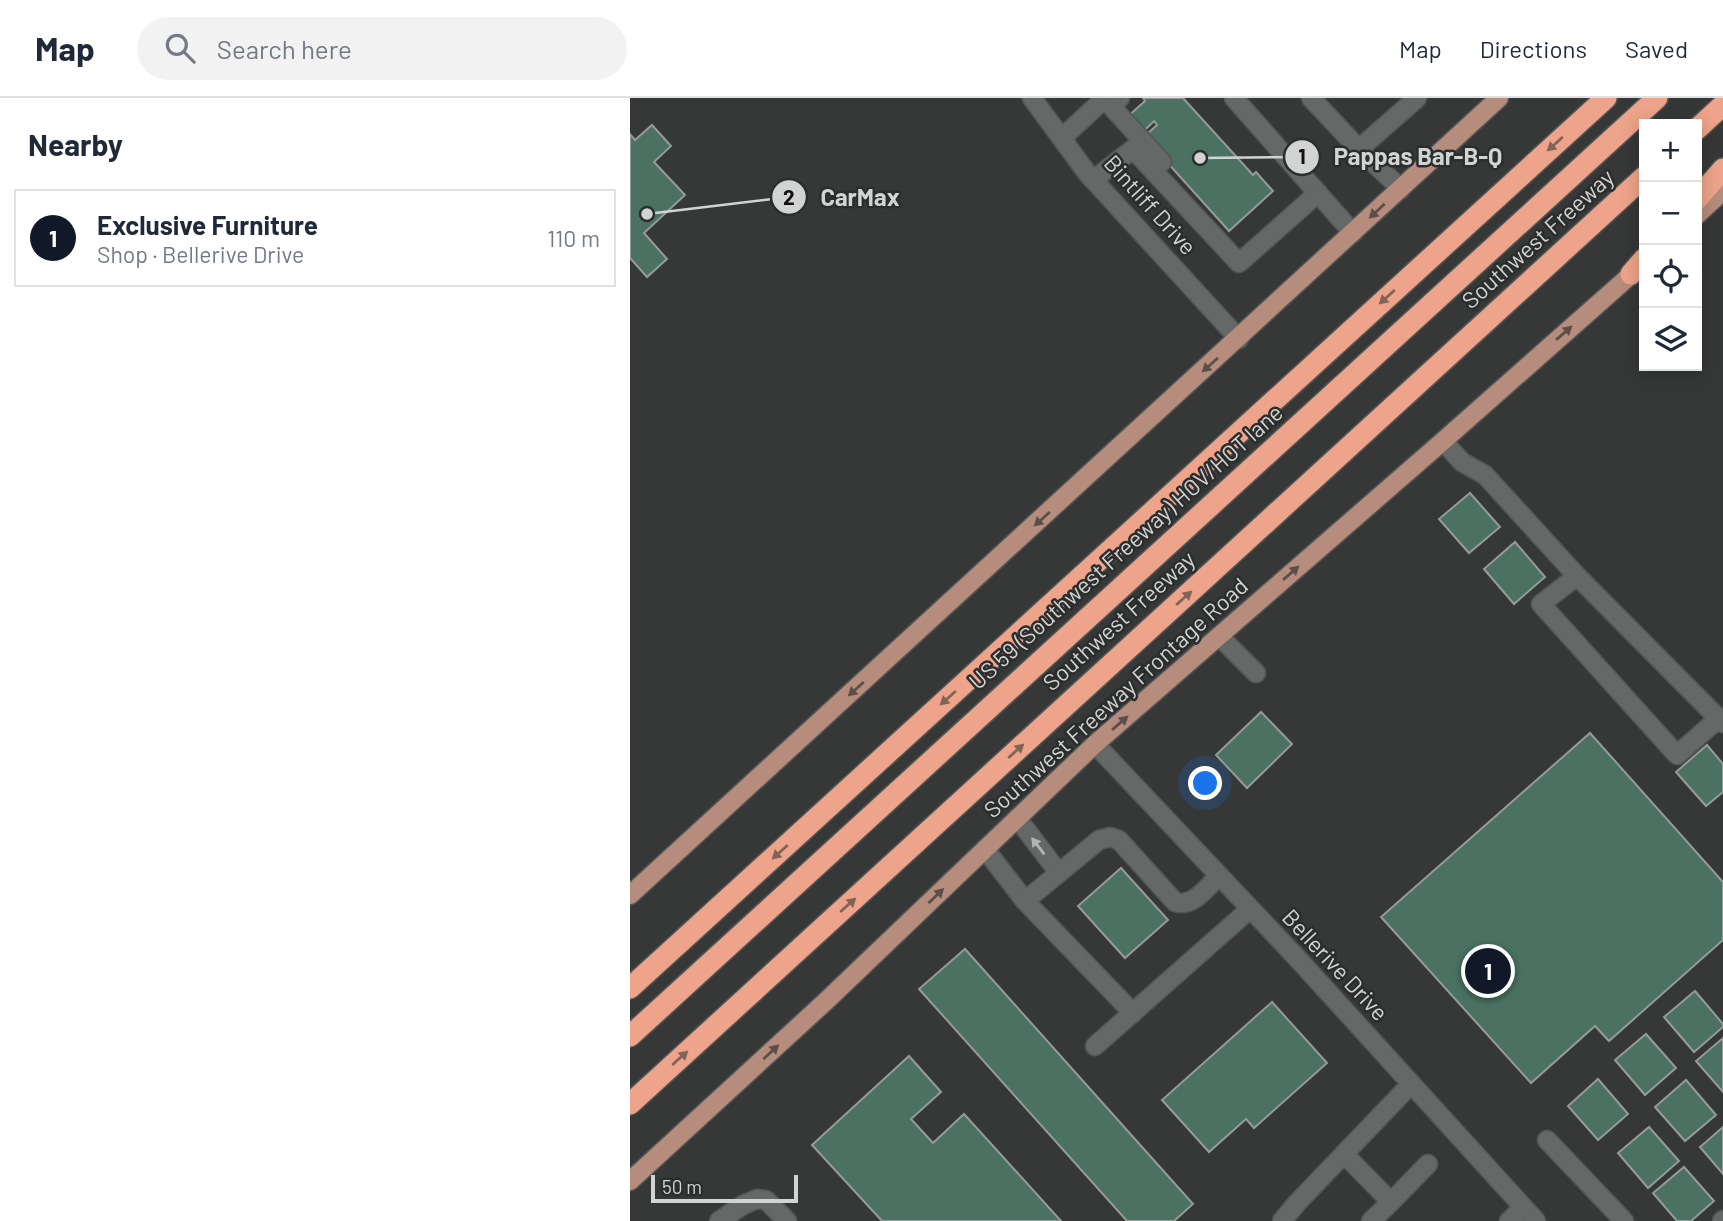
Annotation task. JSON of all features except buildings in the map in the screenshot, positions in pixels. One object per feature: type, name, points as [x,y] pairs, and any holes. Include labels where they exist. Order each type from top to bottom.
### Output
[{"type":"highway","points":[[630,988],[1606,98]]},
{"type":"highway","name":"US 59 (Southwest Freeway) HOV/HOT lane","points":[[630,1036],[1657,98]]},
{"type":"highway","points":[[1702,124],[1723,105]]},
{"type":"highway","points":[[1702,193],[1723,169]]},
{"type":"highway","name":"Southwest Freeway","points":[[630,1104],[1639,182]]},
{"type":"main road","points":[[633,887],[1239,339],[1499,98]]},
{"type":"main road","points":[[1702,210],[1723,191]]},
{"type":"main road","name":"Southwest Freeway Frontage Road","points":[[630,1181],[726,1094],[1095,744],[1443,441],[1639,266]]},
{"type":"street","name":"Bintliff Drive","points":[[1032,98],[1093,180],[1239,339]]},
{"type":"street","points":[[1063,137],[1102,102],[1100,98]]},
{"type":"street","points":[[1120,98],[1111,106],[1247,256]]},
{"type":"street","points":[[1234,98],[1353,233]]},
{"type":"street","points":[[1311,98],[1401,189]]},
{"type":"street","points":[[1359,149],[1417,98]]},
{"type":"street","points":[[1093,180],[1133,149],[1239,263],[1318,193]]},
{"type":"street","points":[[1443,441],[1462,462],[1485,475],[1577,576],[1721,721],[1677,755],[1541,604],[1577,576]]},
{"type":"street","points":[[1219,636],[1256,673]]},
{"type":"street","name":"Bellerive Drive","points":[[1095,744],[1530,1214]]},
{"type":"street","points":[[1017,818],[1059,873]]},
{"type":"street","points":[[1025,901],[1099,840],[1110,837],[1119,840],[1175,902],[1191,902],[1219,876]]},
{"type":"street","points":[[985,849],[1025,901],[1133,1013]]},
{"type":"street","points":[[1095,1046],[1250,909]]},
{"type":"street","points":[[1282,1221],[1411,1084]]},
{"type":"street","points":[[1547,1140],[1624,1221]]},
{"type":"street","points":[[1344,1154],[1391,1202]]},
{"type":"street","points":[[1371,1221],[1428,1164]]},
{"type":"street","points":[[719,1221],[757,1199],[766,1200],[787,1221]]},
{"type":"street","points":[[1509,1221],[1530,1214]]},
{"type":"place","name":"Pappas Bar-B-Q","points":[[1200,158]]},
{"type":"place","name":"CarMax","points":[[647,214]]},
{"type":"place","name":"Exclusive Furniture","points":[[1488,971]]}]
